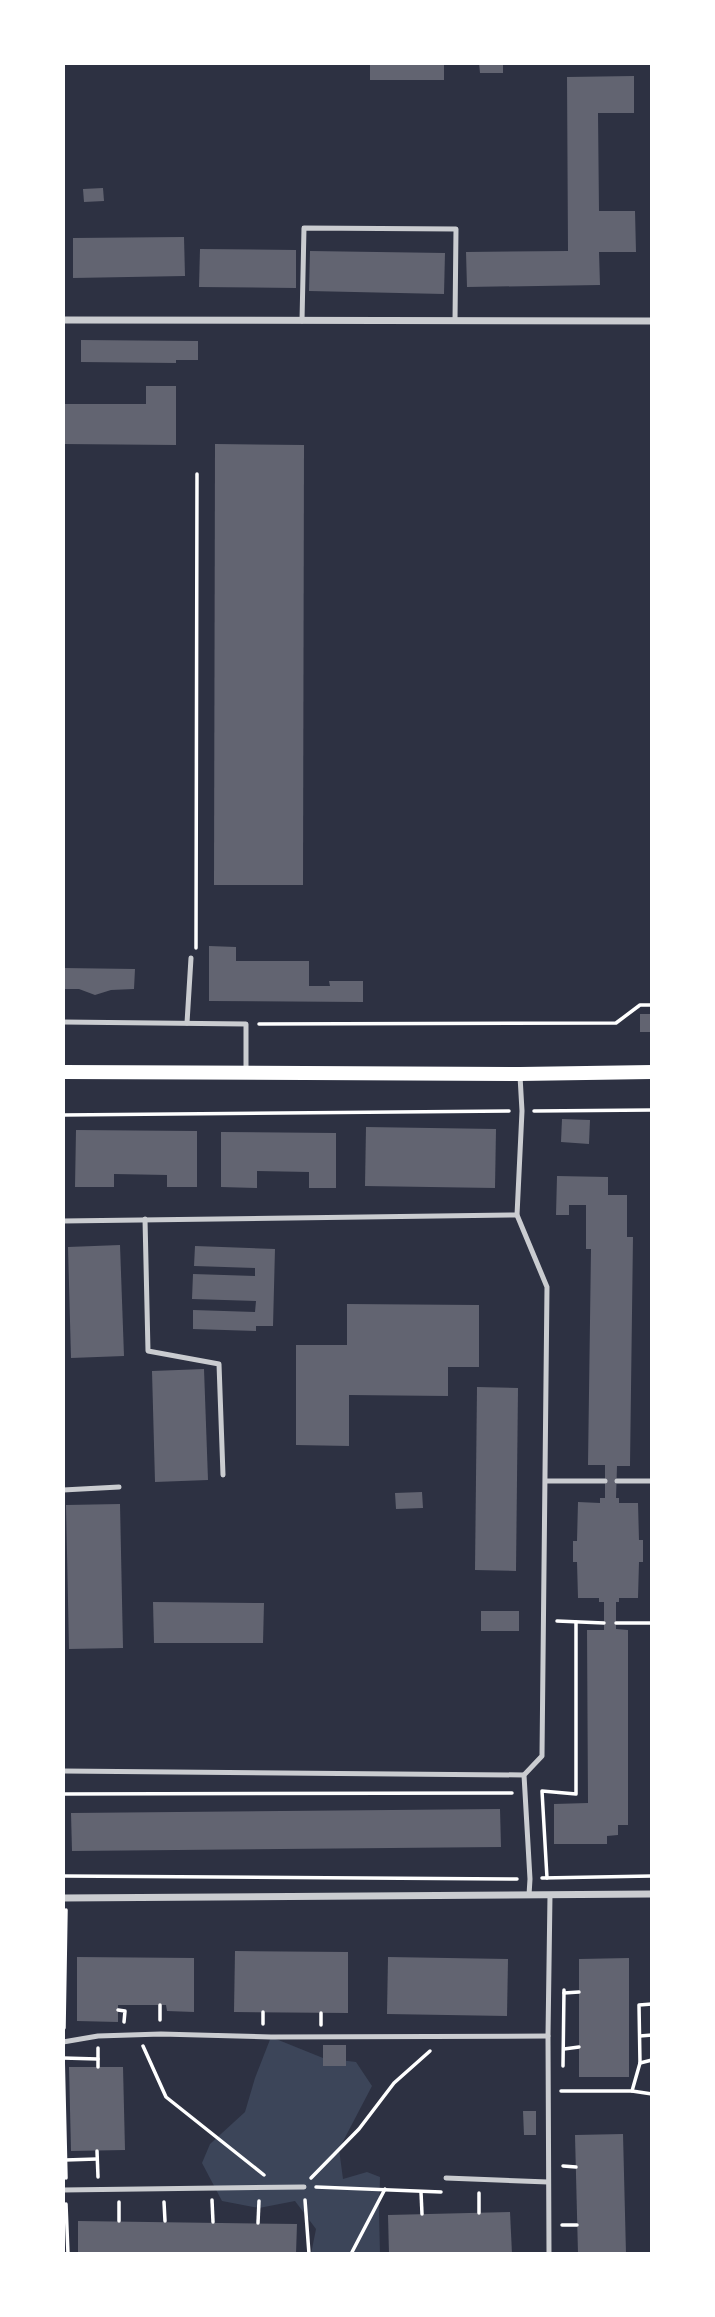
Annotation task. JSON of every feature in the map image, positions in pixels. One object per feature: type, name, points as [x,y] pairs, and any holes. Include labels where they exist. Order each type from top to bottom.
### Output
[{"type":"main road","points":[[63,1072],[652,1072]]},
{"type":"street","points":[[63,320],[652,321]]},
{"type":"street","points":[[65,1898],[652,1894]]},
{"type":"lane","points":[[302,321],[304,228],[456,229],[455,321]]},
{"type":"lane","points":[[187,1023],[191,958]]},
{"type":"lane","points":[[63,1021],[246,1024],[246,1073]]},
{"type":"lane","points":[[520,1073],[522,1111],[517,1215],[547,1287],[542,1756],[524,1775],[529,1895]]},
{"type":"lane","points":[[63,1221],[517,1215]]},
{"type":"lane","points":[[145,1219],[148,1351],[219,1364],[223,1475]]},
{"type":"lane","points":[[546,1481],[605,1481]]},
{"type":"lane","points":[[617,1481],[652,1481]]},
{"type":"lane","points":[[63,1490],[119,1487]]},
{"type":"lane","points":[[63,1771],[524,1775]]},
{"type":"lane","points":[[549,2254],[550,1895]]},
{"type":"lane","points":[[63,2042],[98,2036],[138,2035],[548,2036]]},
{"type":"lane","points":[[446,2178],[548,2182]]},
{"type":"lane","points":[[64,2190],[304,2187]]},
{"type":"path","points":[[191,958],[196,952],[197,938],[197,474]]},
{"type":"path","points":[[246,1024],[616,1023],[640,1005],[652,1005]]},
{"type":"path","points":[[63,1115],[652,1110]]},
{"type":"path","points":[[545,1620],[604,1623]]},
{"type":"path","points":[[63,1794],[542,1791],[576,1794],[576,1622]]},
{"type":"path","points":[[616,1623],[652,1623]]},
{"type":"path","points":[[542,1791],[547,1878]]},
{"type":"path","points":[[63,1876],[530,1879],[652,1876]]},
{"type":"path","points":[[65,1898],[64,2190],[68,2254]]},
{"type":"path","points":[[564,1993],[579,1992]]},
{"type":"path","points":[[632,2091],[640,2063],[639,2005],[652,2004]]},
{"type":"path","points":[[138,2035],[166,2097],[279,2187]]},
{"type":"path","points":[[640,2036],[652,2035]]},
{"type":"path","points":[[309,2254],[304,2187],[359,2129],[394,2083],[445,2037]]},
{"type":"path","points":[[564,2049],[579,2047]]},
{"type":"path","points":[[64,2058],[98,2059]]},
{"type":"path","points":[[640,2063],[652,2060]]},
{"type":"path","points":[[563,2091],[632,2091],[652,2094]]},
{"type":"path","points":[[97,2151],[99,2189]]},
{"type":"path","points":[[65,2160],[97,2159]]},
{"type":"path","points":[[563,2166],[576,2167]]},
{"type":"path","points":[[258,2187],[258,2223]]},
{"type":"path","points":[[304,2187],[444,2192]]},
{"type":"path","points":[[164,2188],[165,2221]]},
{"type":"path","points":[[212,2188],[213,2222]]},
{"type":"path","points":[[119,2189],[119,2221]]},
{"type":"path","points":[[351,2254],[385,2189]]},
{"type":"path","points":[[421,2191],[422,2214]]},
{"type":"path","points":[[467,2193],[490,2193]]},
{"type":"path","points":[[479,2193],[479,2213]]},
{"type":"path","points":[[562,2225],[577,2225]]},
{"type":"shaded area","points":[[271,2037],[323,2058],[356,2062],[372,2086],[339,2149],[343,2179],[367,2172],[380,2177],[380,2254],[311,2254],[316,2229],[295,2201],[259,2208],[222,2201],[202,2163],[210,2144],[245,2112]]},
{"type":"building","points":[[370,63],[444,63],[444,80],[370,80]]},
{"type":"building","points":[[479,63],[503,63],[503,73],[480,73]]},
{"type":"building","points":[[634,76],[634,113],[598,113],[599,211],[635,211],[636,252],[599,252],[600,285],[467,287],[466,252],[568,251],[567,77]]},
{"type":"building","points":[[103,188],[104,201],[84,202],[83,189]]},
{"type":"building","points":[[184,237],[185,276],[73,278],[73,238]]},
{"type":"building","points":[[200,249],[296,250],[296,288],[199,287]]},
{"type":"building","points":[[310,251],[445,253],[444,294],[309,291]]},
{"type":"building","points":[[81,340],[198,341],[198,360],[176,360],[176,363],[81,362]]},
{"type":"building","points":[[146,386],[176,386],[176,445],[63,444],[63,404],[146,404]]},
{"type":"building","points":[[215,444],[304,445],[303,885],[214,885]]},
{"type":"building","points":[[209,946],[236,947],[236,961],[309,961],[309,986],[330,986],[329,981],[363,981],[363,1002],[209,1001]]},
{"type":"building","points":[[63,968],[135,969],[134,989],[111,990],[95,995],[79,989],[63,989]]},
{"type":"building","points":[[640,1014],[652,1014],[652,1032],[640,1032]]},
{"type":"building","points":[[562,1119],[590,1120],[589,1144],[561,1142]]},
{"type":"building","points":[[366,1127],[496,1129],[495,1188],[365,1186]]},
{"type":"building","points":[[76,1130],[197,1131],[197,1187],[167,1187],[167,1175],[114,1174],[114,1187],[75,1187]]},
{"type":"building","points":[[221,1132],[336,1133],[336,1188],[309,1188],[309,1172],[257,1171],[257,1188],[221,1187]]},
{"type":"building","points":[[557,1176],[608,1177],[608,1195],[627,1195],[627,1237],[633,1237],[630,1466],[617,1466],[616,1498],[619,1498],[619,1503],[638,1503],[639,1540],[643,1540],[643,1562],[639,1562],[638,1598],[619,1598],[619,1602],[616,1602],[616,1629],[628,1630],[628,1825],[618,1825],[618,1835],[607,1836],[607,1844],[554,1844],[554,1804],[588,1803],[587,1630],[604,1630],[604,1602],[599,1602],[599,1598],[578,1598],[577,1562],[573,1562],[573,1541],[577,1541],[578,1502],[600,1503],[600,1498],[605,1498],[605,1465],[588,1465],[591,1249],[586,1249],[586,1205],[569,1205],[569,1215],[556,1215]]},
{"type":"building","points":[[120,1245],[124,1356],[71,1358],[68,1247]]},
{"type":"building","points":[[195,1246],[275,1249],[273,1326],[256,1326],[256,1331],[193,1329],[193,1310],[255,1312],[256,1301],[192,1299],[193,1274],[255,1276],[255,1268],[194,1266]]},
{"type":"building","points":[[347,1304],[479,1305],[479,1367],[448,1367],[448,1396],[349,1395],[349,1446],[296,1445],[296,1345],[347,1345]]},
{"type":"building","points":[[204,1369],[208,1480],[155,1482],[152,1371]]},
{"type":"building","points":[[477,1387],[518,1388],[516,1571],[475,1570]]},
{"type":"building","points":[[422,1492],[423,1508],[396,1509],[395,1493]]},
{"type":"building","points":[[120,1504],[123,1648],[69,1649],[66,1505]]},
{"type":"building","points":[[153,1602],[264,1603],[263,1643],[154,1643]]},
{"type":"building","points":[[481,1611],[519,1611],[519,1631],[481,1631]]},
{"type":"building","points":[[500,1809],[501,1847],[72,1851],[71,1813]]},
{"type":"building","points":[[235,1951],[348,1952],[348,2013],[234,2012]]},
{"type":"building","points":[[77,1957],[194,1958],[194,2012],[167,2011],[166,2005],[118,2005],[118,2022],[77,2021]]},
{"type":"building","points":[[388,1957],[508,1959],[507,2016],[387,2014]]},
{"type":"building","points":[[629,1958],[629,2077],[579,2077],[579,1959]]},
{"type":"building","points":[[323,2045],[346,2045],[346,2066],[323,2066]]},
{"type":"building","points":[[69,2067],[123,2067],[125,2150],[71,2151]]},
{"type":"building","points":[[523,2111],[536,2111],[536,2135],[524,2135]]},
{"type":"building","points":[[623,2134],[626,2254],[578,2254],[575,2135]]},
{"type":"building","points":[[510,2212],[512,2254],[389,2254],[388,2215]]},
{"type":"building","points":[[78,2221],[297,2224],[296,2254],[78,2254]]}]
